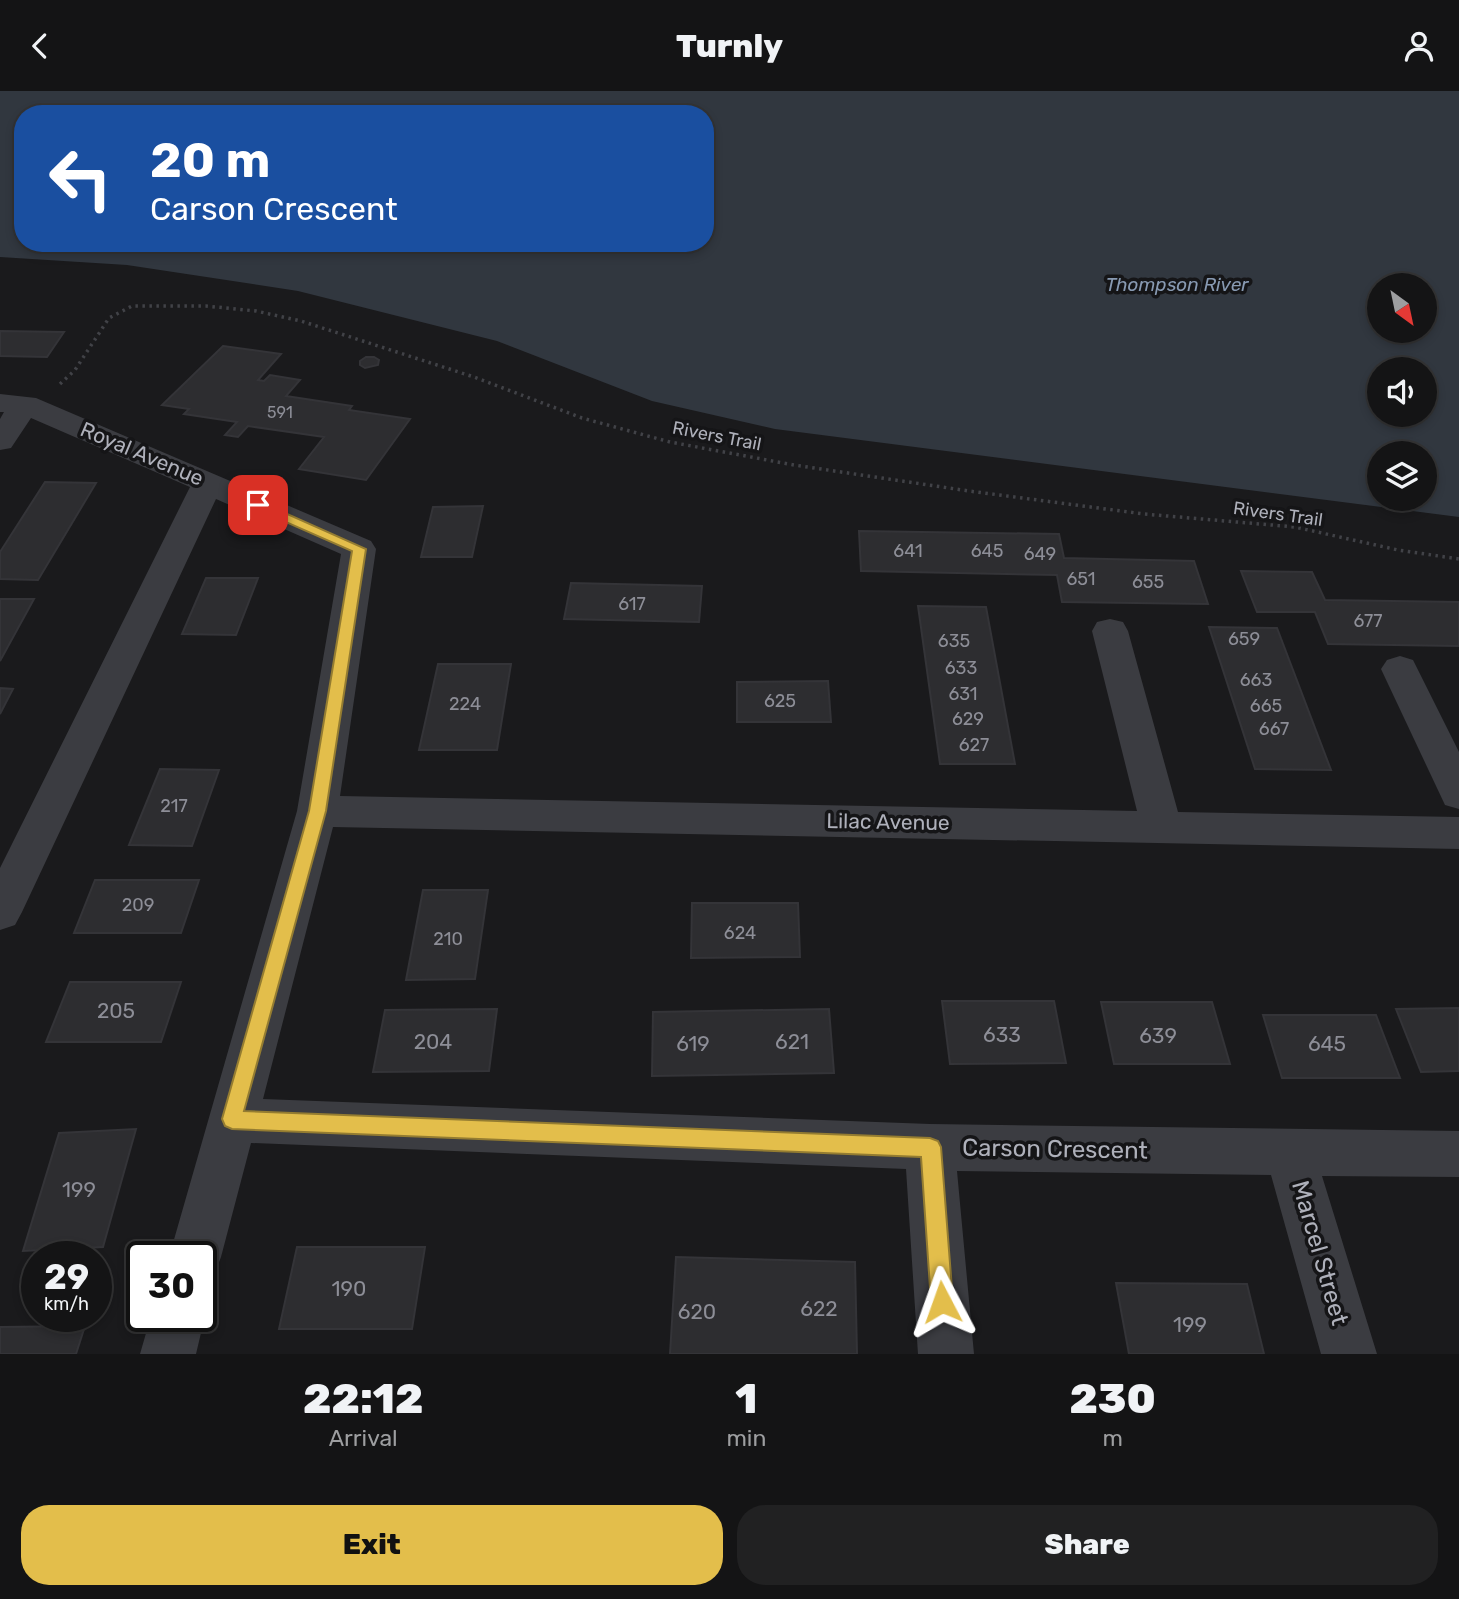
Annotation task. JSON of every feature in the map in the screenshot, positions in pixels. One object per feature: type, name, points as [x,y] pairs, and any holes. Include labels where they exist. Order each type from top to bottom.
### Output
[{"type":"street","points":[[0,441],[13,404]]},
{"type":"street","name":"Royal Avenue","points":[[13,404],[208,483],[359,549],[317,811]]},
{"type":"street","points":[[0,912],[208,483]]},
{"type":"street","points":[[1110,631],[1162,827]]},
{"type":"street","points":[[1400,669],[1459,794]]},
{"type":"street","points":[[199,1241],[317,811]]},
{"type":"street","name":"Lilac Avenue","points":[[317,811],[1459,833]]},
{"type":"street","name":"Carson Crescent","points":[[232,1119],[930,1147],[1459,1154]]},
{"type":"street","points":[[930,1147],[946,1354]]},
{"type":"street","name":"Marcel Street","points":[[1290,1153],[1349,1354]]},
{"type":"street","points":[[168,1354],[174,1332]]},
{"type":"path","name":"Rivers Trail","points":[[13,404],[55,388],[75,370],[109,318],[132,306],[231,309],[301,321],[474,377],[582,418],[670,442],[794,465],[969,491],[1144,514],[1295,527],[1398,551],[1459,559]]},
{"type":"water","name":"Thompson River","points":[[0,91],[1459,91],[1459,517],[1412,511],[1437,511],[1437,441],[1367,441],[1367,505],[775,429],[652,401],[497,341],[298,291],[127,265],[0,257]]},
{"type":"building","points":[[0,331],[64,332],[47,357],[0,356]]},
{"type":"building","points":[[223,346],[281,354],[258,380],[264,381],[270,375],[300,380],[286,396],[352,406],[349,410],[410,419],[366,480],[299,469],[324,437],[248,426],[238,437],[225,435],[237,422],[184,414],[189,409],[162,405]]},
{"type":"building","points":[[366,357],[379,360],[378,365],[365,368],[360,365],[360,361]]},
{"type":"building","points":[[45,482],[96,483],[38,580],[0,579],[0,552]]},
{"type":"building","points":[[483,506],[472,557],[421,557],[433,507]]},
{"type":"building","points":[[859,531],[1059,534],[1064,558],[1194,561],[1208,604],[1062,602],[1057,575],[861,571]]},
{"type":"building","points":[[1241,571],[1312,572],[1325,600],[1459,602],[1459,646],[1328,644],[1315,612],[1257,612]]},
{"type":"building","points":[[206,578],[258,578],[236,635],[182,634]]},
{"type":"building","points":[[571,583],[702,586],[699,622],[564,619]]},
{"type":"building","points":[[0,599],[34,599],[0,661]]},
{"type":"building","points":[[918,606],[986,607],[1015,764],[940,764]]},
{"type":"building","points":[[1209,627],[1277,628],[1331,770],[1255,769]]},
{"type":"building","points":[[438,664],[511,664],[497,750],[419,750]]},
{"type":"building","points":[[828,681],[831,722],[737,722],[737,682]]},
{"type":"building","points":[[0,688],[13,689],[0,714]]},
{"type":"building","points":[[160,769],[219,770],[192,846],[129,845]]},
{"type":"building","points":[[95,880],[199,880],[181,933],[74,933]]},
{"type":"building","points":[[423,890],[488,890],[475,979],[406,980]]},
{"type":"building","points":[[692,903],[798,903],[800,957],[691,958]]},
{"type":"building","points":[[70,982],[181,982],[161,1042],[46,1042]]},
{"type":"building","points":[[942,1001],[1054,1001],[1066,1063],[950,1064]]},
{"type":"building","points":[[1101,1002],[1212,1002],[1230,1064],[1114,1064]]},
{"type":"building","points":[[1459,1008],[1459,1071],[1421,1072],[1396,1009]]},
{"type":"building","points":[[497,1009],[489,1071],[373,1072],[385,1010]]},
{"type":"building","points":[[829,1009],[834,1073],[652,1076],[653,1012]]},
{"type":"building","points":[[1263,1015],[1376,1015],[1400,1078],[1282,1078]]},
{"type":"building","points":[[136,1129],[105,1241],[26,1241],[59,1133]]},
{"type":"building","points":[[297,1247],[425,1247],[412,1329],[279,1329]]},
{"type":"building","points":[[676,1257],[855,1262],[857,1354],[670,1354]]},
{"type":"building","points":[[1116,1283],[1247,1284],[1264,1354],[1129,1354]]},
{"type":"building","points":[[0,1327],[21,1327],[21,1332],[83,1332],[76,1354],[0,1354]]},
{"type":"route","points":[[258,505],[359,549],[317,811],[232,1119],[930,1147],[942,1302]]}]
